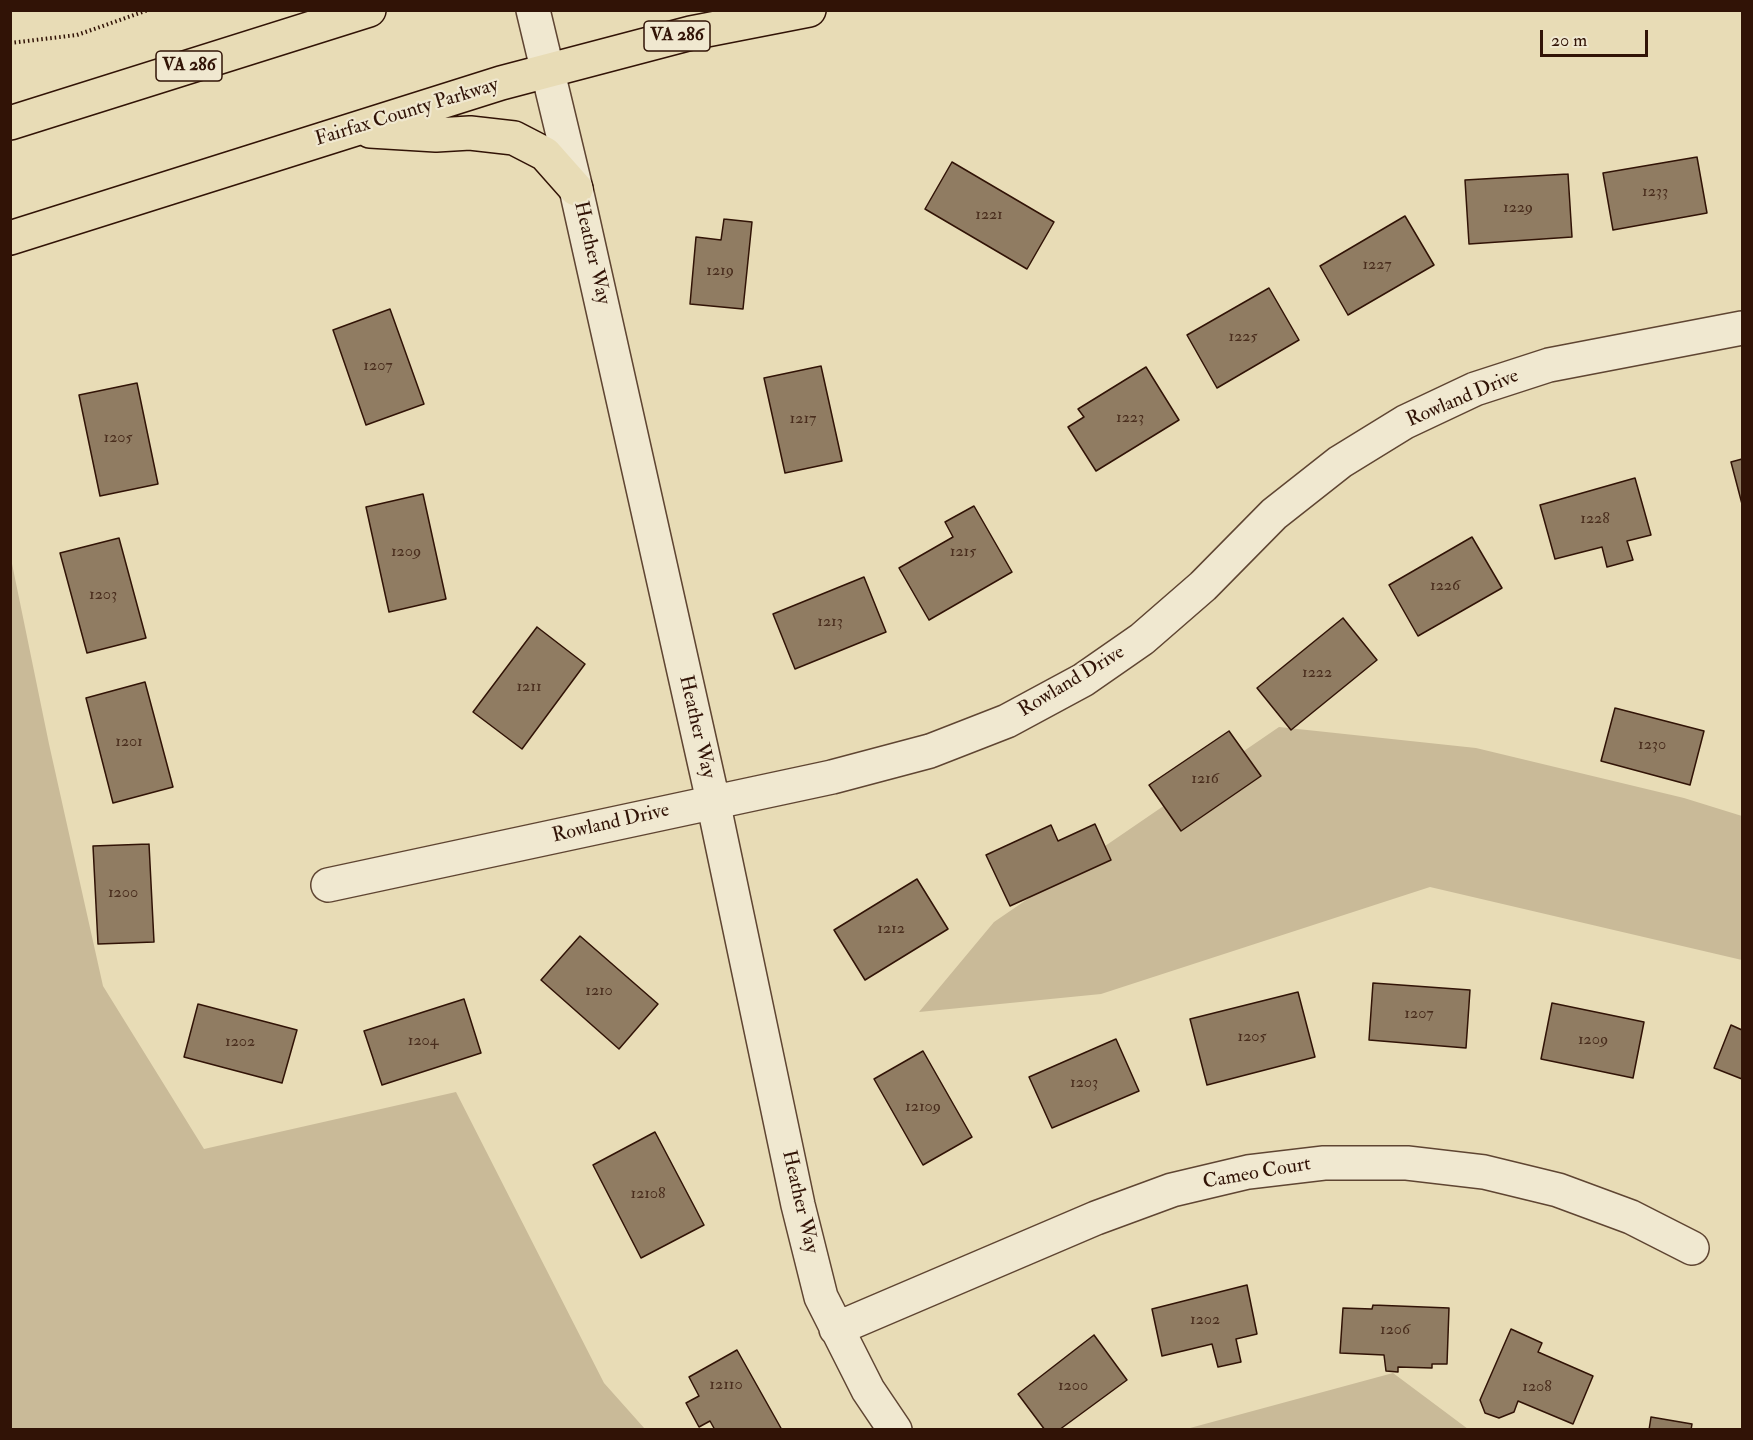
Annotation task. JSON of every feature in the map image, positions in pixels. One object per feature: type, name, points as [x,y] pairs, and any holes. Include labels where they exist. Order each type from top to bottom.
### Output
[{"type":"highway","name":"VA 286","points":[[10,123],[369,10]]},
{"type":"highway","name":"Fairfax County Parkway","points":[[10,238],[353,129],[548,71],[691,33],[809,10]]},
{"type":"highway","points":[[353,129],[436,135],[470,133],[514,138],[546,154],[576,189]]},
{"type":"street","name":"Heather Way","points":[[533,10],[576,189],[713,801],[798,1204],[821,1297],[868,1390],[895,1430]]},
{"type":"street","name":"Rowland Drive","points":[[328,885],[444,862],[713,801],[832,777],[930,751],[1007,721],[1083,680],[1142,639],[1203,586],[1274,514],[1340,462],[1405,422],[1475,389],[1549,365],[1743,328]]},
{"type":"street","name":"Cameo Court","points":[[836,1329],[1096,1218],[1172,1190],[1248,1172],[1324,1163],[1407,1163],[1484,1172],[1569,1194],[1630,1217],[1692,1248]]},
{"type":"path","points":[[10,43],[77,34],[148,10]]},
{"type":"shaded area","points":[[10,554],[49,744],[103,986],[204,1149],[456,1092],[604,1383],[645,1429],[11,1429]]},
{"type":"shaded area","points":[[1279,727],[1476,748],[1684,798],[1742,816],[1742,960],[1430,887],[1101,994],[919,1012],[994,922]]},
{"type":"shaded area","points":[[1393,1373],[1468,1429],[1190,1428]]},
{"type":"building","points":[[1697,157],[1707,213],[1613,230],[1603,173]]},
{"type":"building","points":[[952,162],[1054,222],[1027,269],[925,209]]},
{"type":"building","points":[[1568,174],[1572,237],[1469,244],[1465,180]]},
{"type":"building","points":[[1405,216],[1434,265],[1348,315],[1320,266]]},
{"type":"building","points":[[724,219],[752,222],[743,309],[690,304],[696,237],[721,240]]},
{"type":"building","points":[[1269,288],[1299,340],[1217,388],[1187,335]]},
{"type":"building","points":[[390,309],[424,404],[366,425],[333,330]]},
{"type":"building","points":[[821,366],[842,461],[785,473],[764,378]]},
{"type":"building","points":[[1146,367],[1179,420],[1096,471],[1068,427],[1084,417],[1078,409]]},
{"type":"building","points":[[137,383],[158,484],[100,496],[79,395]]},
{"type":"building","points":[[1742,459],[1742,504],[1731,462]]},
{"type":"building","points":[[1635,478],[1651,535],[1627,541],[1633,560],[1607,567],[1602,547],[1555,559],[1540,505]]},
{"type":"building","points":[[423,494],[446,599],[389,612],[366,507]]},
{"type":"building","points":[[974,506],[1012,572],[929,620],[899,568],[953,537],[945,522]]},
{"type":"building","points":[[1472,537],[1502,588],[1418,636],[1389,585]]},
{"type":"building","points":[[119,538],[146,638],[87,653],[60,553]]},
{"type":"building","points":[[864,577],[886,632],[795,669],[773,614]]},
{"type":"building","points":[[1343,618],[1377,660],[1291,730],[1257,688]]},
{"type":"building","points":[[537,627],[585,664],[522,749],[473,712]]},
{"type":"building","points":[[145,682],[173,787],[113,803],[86,698]]},
{"type":"building","points":[[1615,708],[1704,731],[1690,785],[1601,761]]},
{"type":"building","points":[[1229,731],[1261,776],[1181,831],[1149,785]]},
{"type":"building","points":[[1095,824],[1111,860],[1010,906],[986,855],[1051,825],[1058,841]]},
{"type":"building","points":[[149,844],[154,942],[98,944],[93,846]]},
{"type":"building","points":[[917,879],[948,929],[865,980],[834,930]]},
{"type":"building","points":[[580,936],[658,1004],[619,1049],[541,980]]},
{"type":"building","points":[[1373,983],[1470,990],[1466,1048],[1369,1040]]},
{"type":"building","points":[[1298,992],[1315,1057],[1207,1085],[1190,1019]]},
{"type":"building","points":[[464,999],[481,1053],[382,1085],[364,1031]]},
{"type":"building","points":[[1552,1003],[1644,1022],[1633,1078],[1541,1059]]},
{"type":"building","points":[[198,1004],[297,1030],[282,1083],[184,1057]]},
{"type":"building","points":[[1731,1025],[1742,1030],[1742,1079],[1714,1068]]},
{"type":"building","points":[[1116,1039],[1139,1091],[1052,1128],[1029,1077]]},
{"type":"building","points":[[923,1051],[972,1137],[923,1165],[874,1079]]},
{"type":"building","points":[[655,1132],[704,1225],[641,1258],[593,1165]]},
{"type":"building","points":[[1247,1285],[1257,1334],[1236,1339],[1241,1362],[1218,1367],[1212,1344],[1162,1356],[1152,1309]]},
{"type":"building","points":[[1373,1305],[1449,1308],[1447,1364],[1432,1364],[1432,1368],[1398,1367],[1398,1372],[1386,1371],[1384,1355],[1340,1353],[1343,1308],[1372,1309]]},
{"type":"building","points":[[1511,1329],[1542,1343],[1538,1352],[1593,1376],[1573,1424],[1518,1401],[1514,1412],[1499,1418],[1485,1413],[1480,1400]]},
{"type":"building","points":[[1094,1335],[1127,1380],[1059,1430],[1045,1430],[1018,1394]]},
{"type":"building","points":[[737,1350],[782,1430],[715,1430],[710,1421],[699,1427],[686,1403],[699,1396],[689,1377]]},
{"type":"building","points":[[1651,1417],[1692,1424],[1691,1430],[1649,1430]]}]
